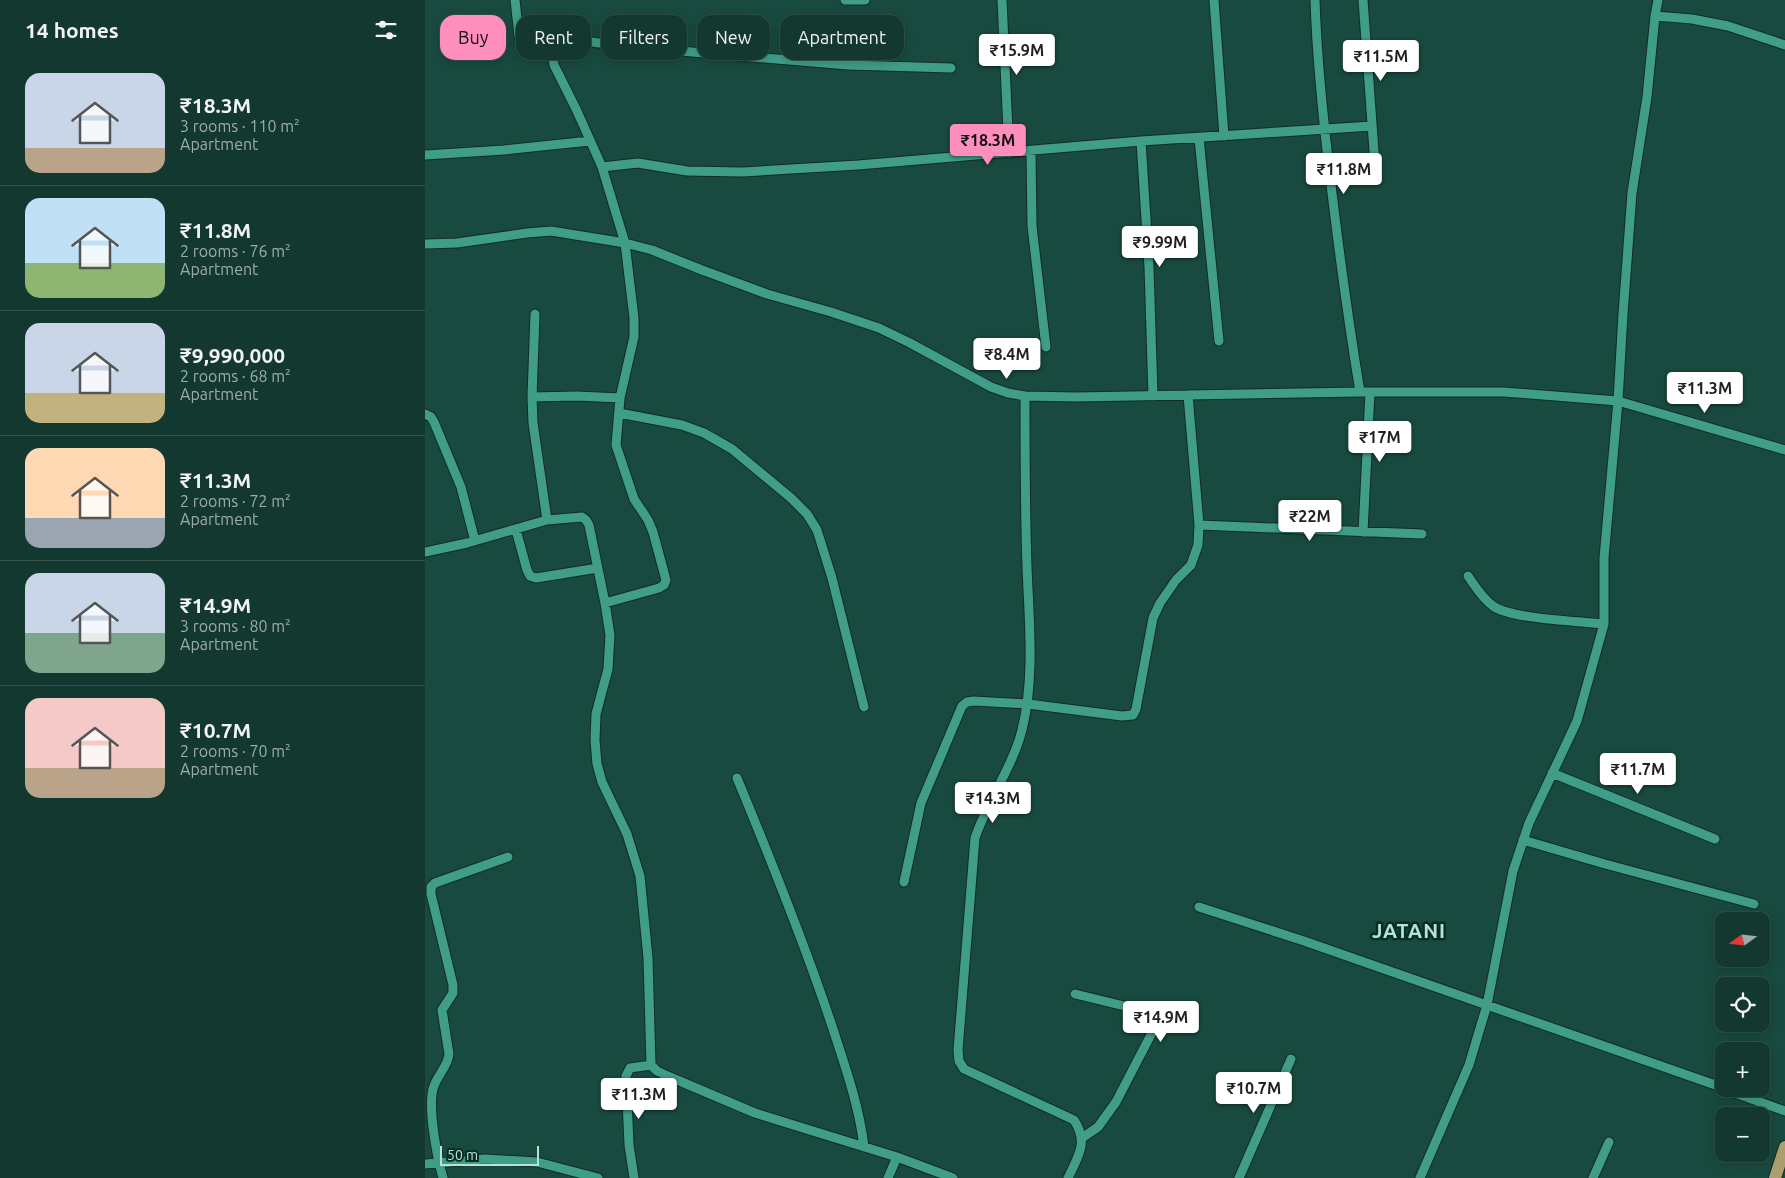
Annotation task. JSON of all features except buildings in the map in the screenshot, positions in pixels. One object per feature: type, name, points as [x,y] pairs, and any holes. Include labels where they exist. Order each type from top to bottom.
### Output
[{"type":"main road","points":[[1775,1178],[1785,1147]]},
{"type":"street","points":[[515,0],[517,15]]},
{"type":"street","points":[[845,0],[865,0]]},
{"type":"street","points":[[1002,0],[1009,153]]},
{"type":"street","points":[[1214,0],[1224,136]]},
{"type":"street","points":[[1315,0],[1323,128],[1343,290],[1360,392]]},
{"type":"street","points":[[1363,0],[1375,165]]},
{"type":"street","points":[[1421,1178],[1469,1065],[1487,1004],[1513,871],[1529,823],[1577,721],[1604,624],[1604,558],[1618,401],[1632,192],[1647,97],[1655,16],[1659,0]]},
{"type":"street","points":[[1655,16],[1692,19],[1728,26],[1785,45]]},
{"type":"street","points":[[591,42],[620,46],[849,65],[951,68]]},
{"type":"street","points":[[553,60],[602,167],[625,243],[634,318],[634,337],[620,398],[616,435],[617,452],[634,499],[648,520],[653,532],[665,580],[659,588],[605,603]]},
{"type":"street","points":[[602,167],[638,163],[687,171],[743,172],[858,165],[1141,141],[1372,126]]},
{"type":"street","points":[[1199,138],[1219,341]]},
{"type":"street","points":[[425,155],[504,150],[590,141]]},
{"type":"street","points":[[1141,141],[1149,267],[1153,396]]},
{"type":"street","points":[[1031,151],[1032,226],[1046,347]]},
{"type":"street","points":[[425,244],[457,243],[551,231],[625,243],[652,250],[767,294],[879,328],[991,387],[1025,396],[1504,392],[1618,401],[1785,450]]},
{"type":"street","points":[[535,314],[533,423],[547,520]]},
{"type":"street","points":[[1363,532],[1370,392]]},
{"type":"street","points":[[905,882],[921,804],[962,706],[967,702],[1027,704],[1122,716],[1133,715],[1136,708],[1153,618],[1160,603],[1176,580],[1191,565],[1199,545],[1188,395]]},
{"type":"street","points":[[532,397],[577,396],[620,398]]},
{"type":"street","points":[[1025,396],[1025,519],[1029,643],[1027,704],[1021,732],[975,838],[958,1050],[959,1061],[964,1070],[1074,1120],[1080,1129],[1082,1138],[1081,1150],[1068,1178]]},
{"type":"street","points":[[619,413],[682,425],[704,433],[732,449],[791,498],[807,514],[817,530],[832,578],[864,707]]},
{"type":"street","points":[[425,414],[431,417],[434,422],[461,487],[475,541]]},
{"type":"street","points":[[425,552],[475,541],[547,520],[577,517],[587,520],[610,635],[608,669],[596,714],[595,740],[597,764],[601,782],[627,834],[640,876],[648,958],[651,1065],[657,1071],[755,1113],[864,1147],[953,1178]]},
{"type":"street","points":[[1199,525],[1422,534]]},
{"type":"street","points":[[516,530],[530,576],[537,578],[598,568]]},
{"type":"street","points":[[1468,576],[1483,597],[1493,607],[1504,611],[1522,616],[1604,624]]},
{"type":"street","points":[[1552,773],[1715,838]]},
{"type":"street","points":[[737,778],[783,887],[813,968],[857,1103],[864,1147]]},
{"type":"street","points":[[1523,840],[1754,904]]},
{"type":"street","points":[[443,1178],[438,1162],[433,1113],[433,1090],[437,1078],[449,1060],[442,1010],[453,992],[453,985],[431,894],[431,887],[435,883],[508,857]]},
{"type":"street","points":[[1199,907],[1487,1004],[1715,1086]]},
{"type":"street","points":[[1075,994],[1149,1012],[1156,1016],[1157,1023],[1115,1102],[1098,1127],[1082,1138]]},
{"type":"street","points":[[1239,1178],[1291,1059]]},
{"type":"street","points":[[634,1178],[629,1145],[626,1076],[629,1068],[651,1065]]},
{"type":"street","points":[[1746,1097],[1785,1111]]},
{"type":"street","points":[[1593,1178],[1609,1142]]},
{"type":"street","points":[[888,1178],[897,1158]]},
{"type":"street","points":[[425,1164],[485,1159],[537,1162],[598,1178]]},
{"type":"district","name":"JATANI","points":[[1409,930]]}]
